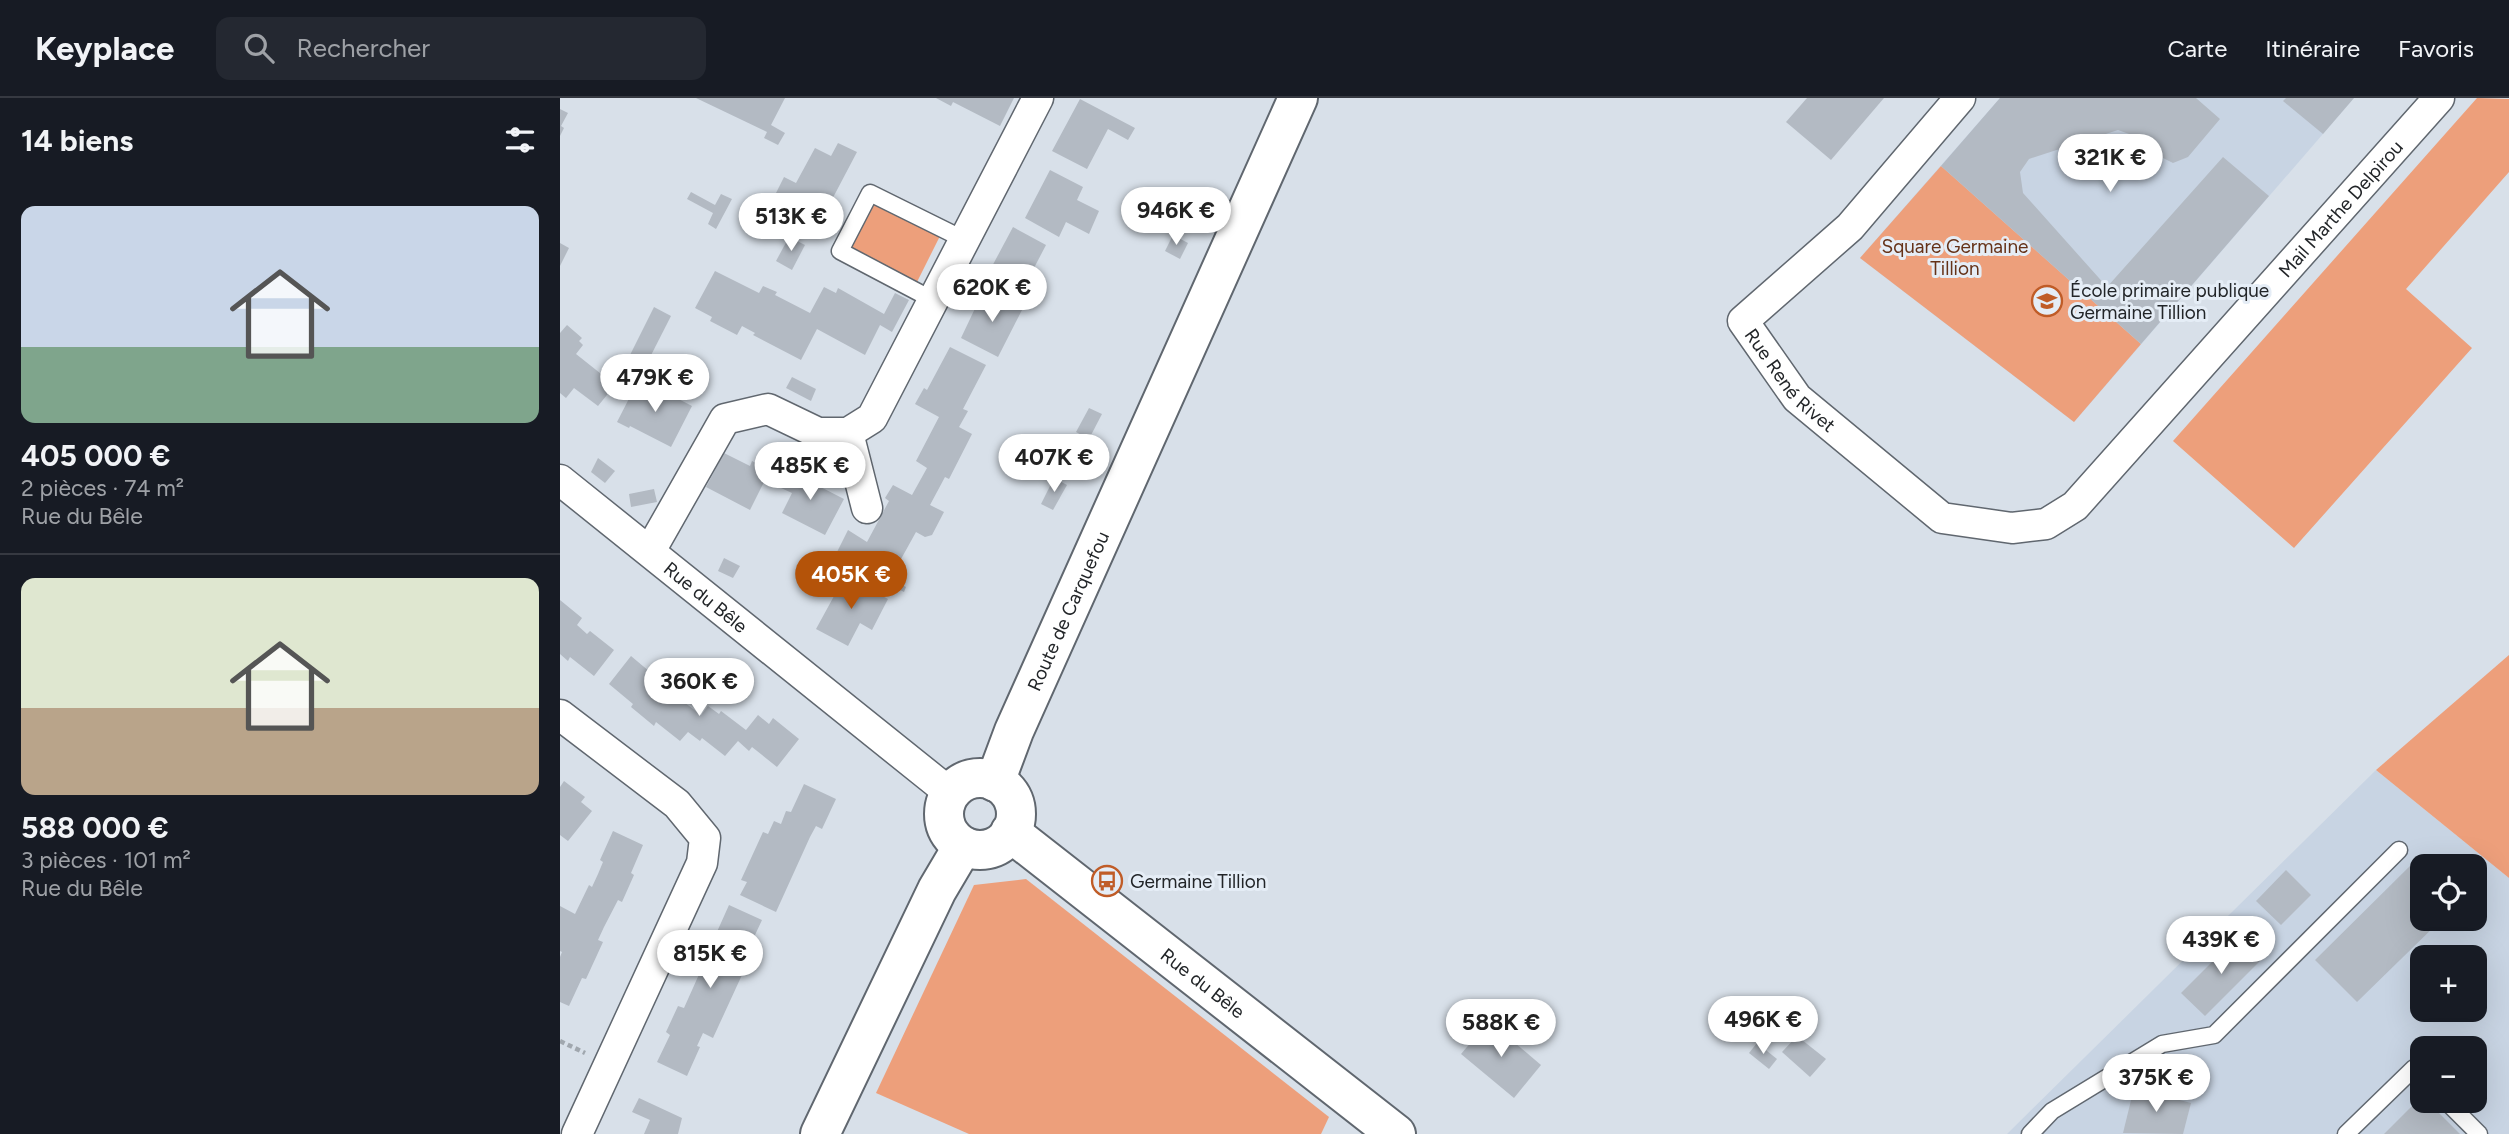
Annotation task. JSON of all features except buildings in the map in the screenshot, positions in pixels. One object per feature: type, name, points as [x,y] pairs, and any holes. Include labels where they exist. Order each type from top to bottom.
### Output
[{"type":"main road","name":"Route de Carquefou","points":[[995,782],[1014,731],[1298,98]]},
{"type":"main road","points":[[983,778],[995,782],[1003,787],[1014,807],[1015,818],[1010,832],[997,845],[986,849],[975,850],[963,846],[946,828],[945,804],[950,793],[971,779],[983,778]]},
{"type":"main road","name":"Rue du Bêle","points":[[1010,832],[1396,1134]]},
{"type":"main road","points":[[820,1134],[937,890],[963,846]]},
{"type":"street","points":[[650,551],[725,419],[768,409],[818,433],[848,433],[872,418],[1038,98]]},
{"type":"street","name":"Rue René Rivet","points":[[1960,98],[1850,226],[1743,321],[1797,398],[1942,519],[2012,528],[2046,524],[2075,506]]},
{"type":"street","name":"Mail Marthe Delpirou","points":[[2075,506],[2439,98]]},
{"type":"street","points":[[848,433],[867,508]]},
{"type":"street","name":"Rue du Bêle","points":[[560,480],[950,793]]},
{"type":"street","points":[[560,715],[677,804],[705,838],[702,863],[577,1134]]},
{"type":"lane","points":[[933,300],[840,251],[870,193],[965,240]]},
{"type":"lane","points":[[2030,1134],[2052,1111],[2162,1044],[2214,1035],[2399,850]]},
{"type":"lane","points":[[2346,1134],[2410,1072]]},
{"type":"lane","points":[[2458,1113],[2479,1134]]},
{"type":"shaded area","name":"École primaire publique Germaine Tillion","points":[[2000,98],[2354,98],[2074,422],[1860,258]]},
{"type":"shaded area","points":[[2376,770],[2479,854],[2410,854],[2410,931],[2487,931],[2487,860],[2509,878],[2509,1134],[2007,1134]]},
{"type":"green space","points":[[2477,98],[2509,99],[2509,172],[2406,289],[2472,348],[2294,548],[2173,441]]},
{"type":"green space","name":"Square Germaine Tillion","points":[[1941,166],[2141,344],[2074,422],[1860,258]]},
{"type":"green space","points":[[875,203],[940,236],[917,282],[851,248]]},
{"type":"green space","points":[[2509,655],[2509,878],[2487,860],[2487,854],[2479,854],[2376,770]]},
{"type":"green space","points":[[1026,879],[1329,1117],[1321,1134],[969,1134],[876,1093],[974,885]]},
{"type":"place","name":"École primaire publique Germaine Tillion","points":[[2047,301]]},
{"type":"place","name":"Germaine Tillion","points":[[1107,881]]}]
